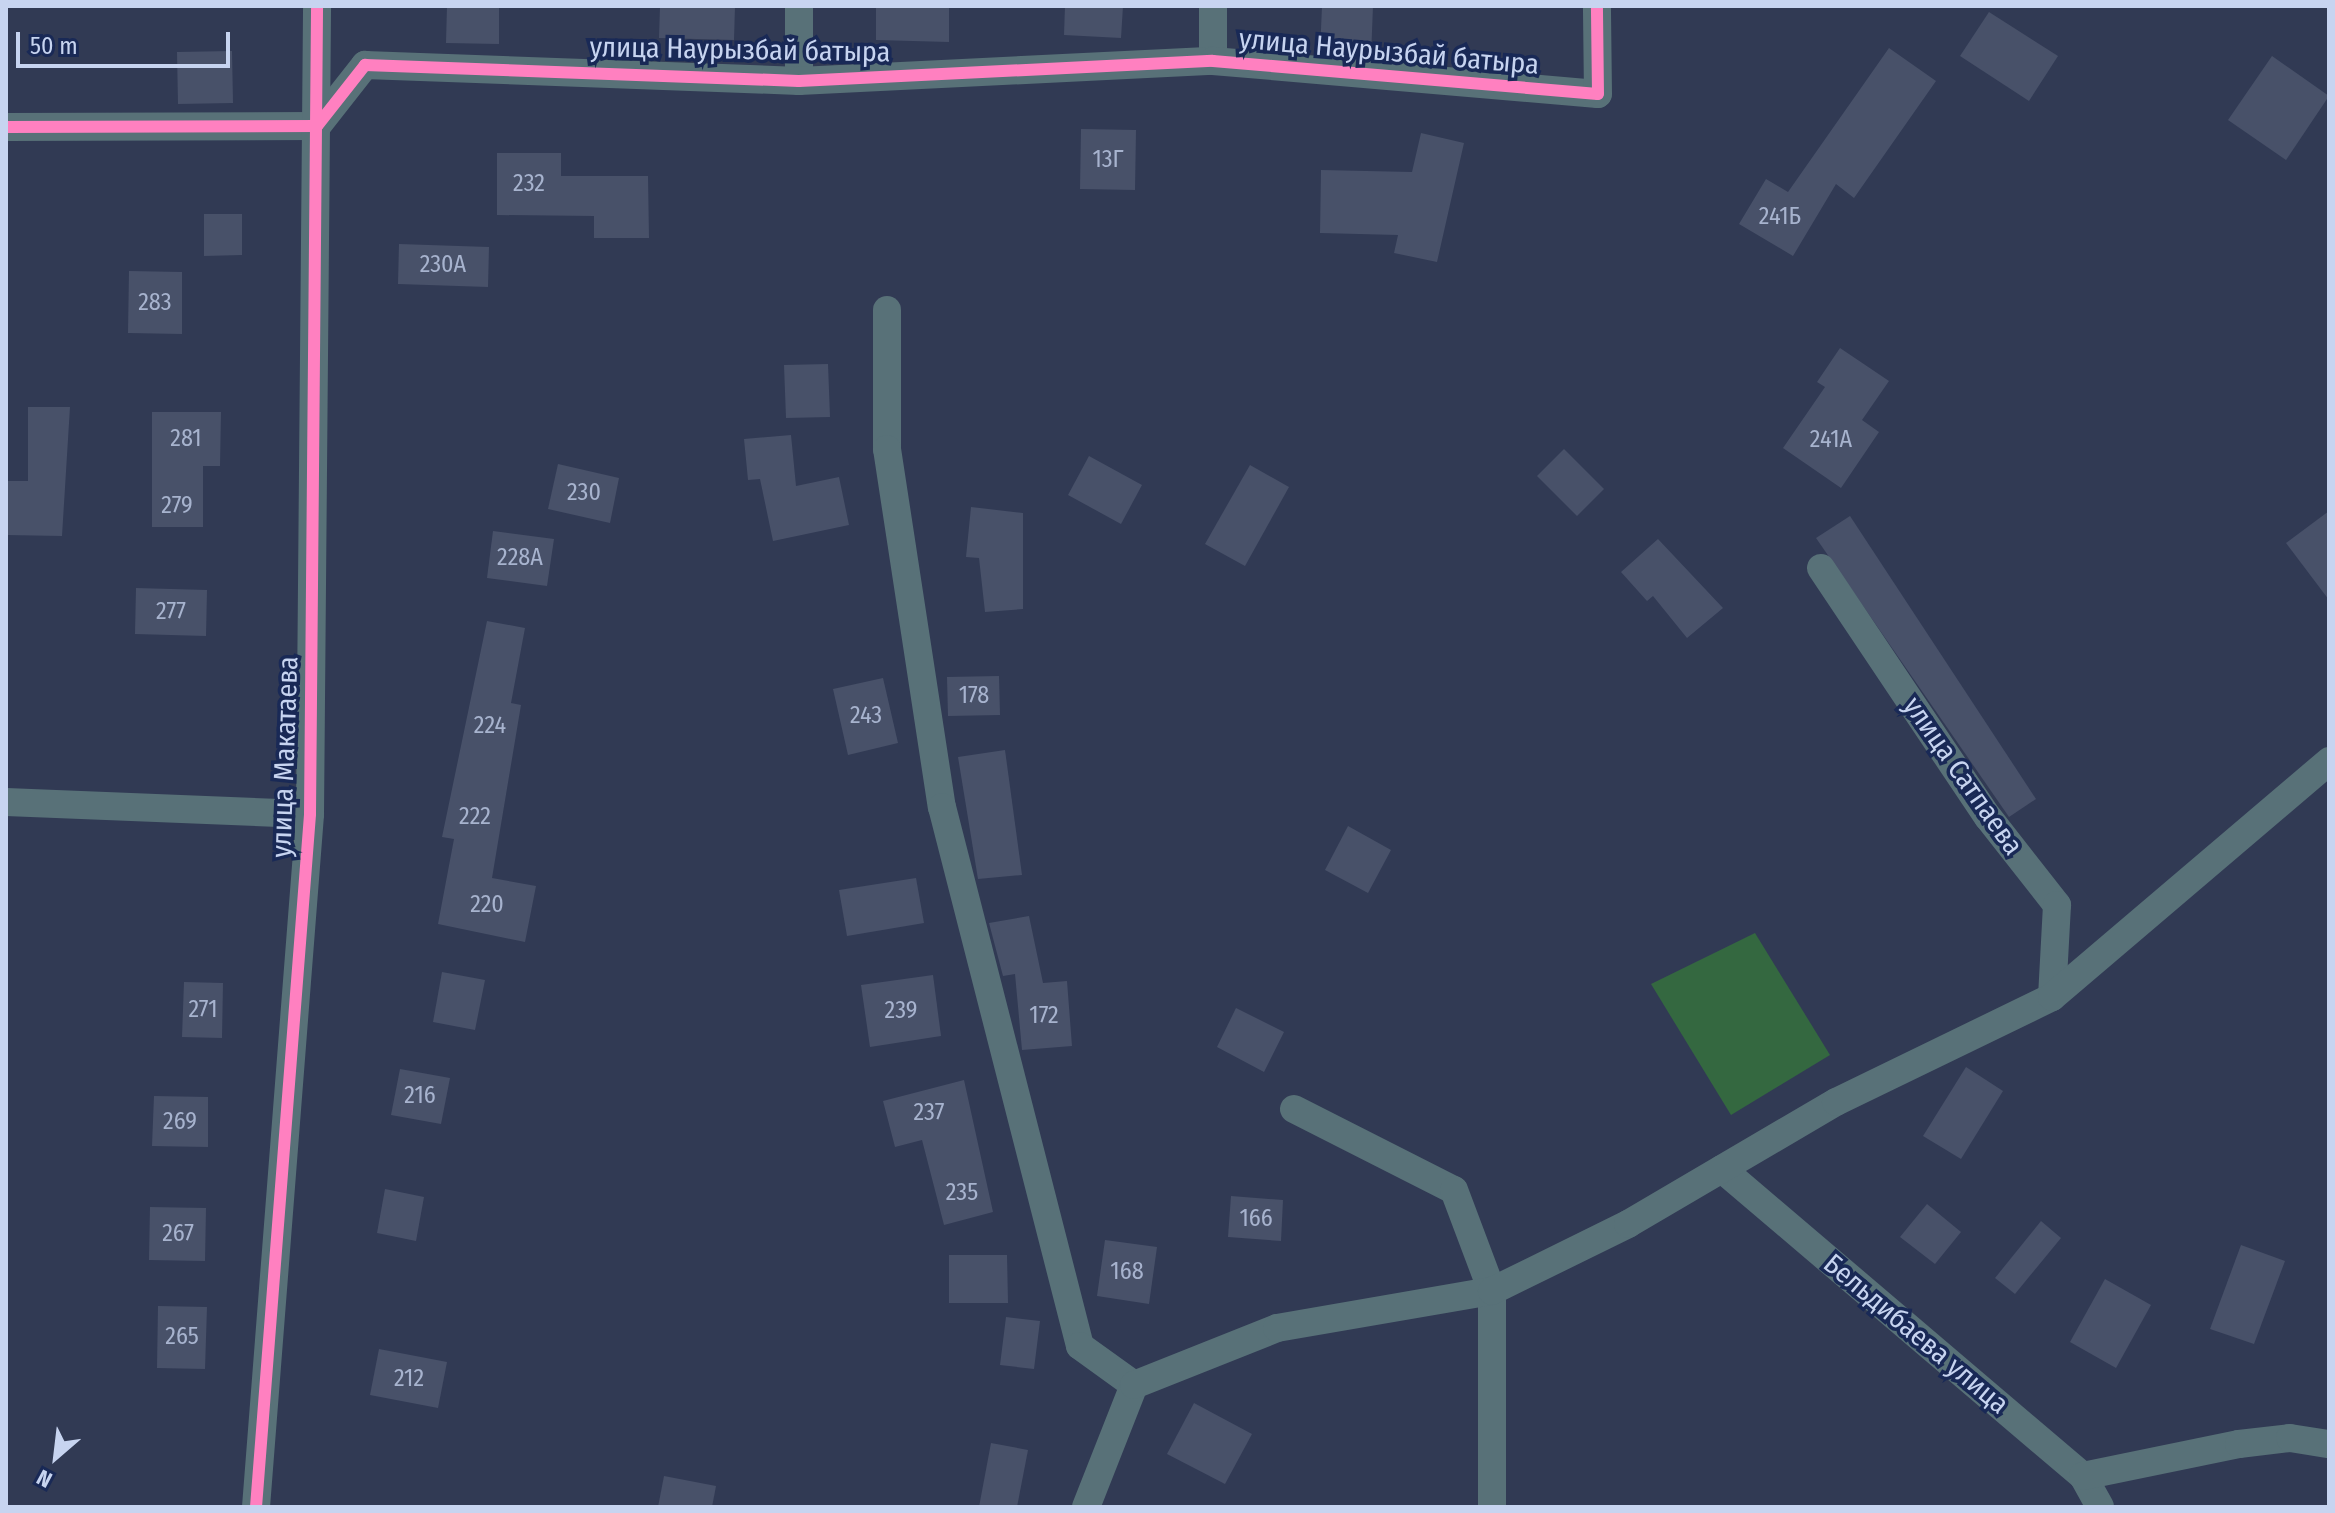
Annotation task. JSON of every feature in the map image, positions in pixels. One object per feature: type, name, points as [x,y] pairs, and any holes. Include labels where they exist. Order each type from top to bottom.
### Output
[{"type":"street","name":"улица Макатаева","points":[[256,1507],[310,814],[317,6]]},
{"type":"street","points":[[799,6],[799,81]]},
{"type":"street","points":[[1213,6],[1213,61]]},
{"type":"street","name":"улица Наурызбай батыра","points":[[317,126],[365,65],[799,81],[1213,61],[1598,94],[1597,6]]},
{"type":"street","points":[[6,127],[317,126]]},
{"type":"street","points":[[887,310],[887,449],[942,807],[1080,1346],[1134,1385]]},
{"type":"street","name":"улица Сатпаева","points":[[1821,568],[1988,817],[2057,905],[2052,997]]},
{"type":"street","points":[[1086,1507],[1134,1385],[1277,1328],[1492,1291],[1722,1169],[1836,1102],[2052,997],[2329,761]]},
{"type":"street","points":[[6,802],[310,814]]},
{"type":"street","points":[[1294,1109],[1454,1190],[1492,1291],[1492,1507]]},
{"type":"street","name":"Бельдибаева улица","points":[[1722,1169],[2083,1476],[2100,1507]]},
{"type":"street","points":[[2083,1476],[2239,1444],[2290,1438],[2329,1444]]},
{"type":"green space","points":[[1755,933],[1830,1055],[1731,1115],[1651,984]]},
{"type":"building","points":[[447,6],[499,6],[499,44],[446,43]]},
{"type":"building","points":[[660,6],[735,6],[734,40],[659,38]]},
{"type":"building","points":[[876,6],[949,6],[949,42],[876,40]]},
{"type":"building","points":[[1065,6],[1123,6],[1121,38],[1064,35]]},
{"type":"building","points":[[1322,6],[1373,6],[1371,57],[1320,53]]},
{"type":"building","points":[[1989,12],[2058,56],[2029,101],[1960,56]]},
{"type":"building","points":[[1889,48],[1936,81],[1854,198],[1836,184],[1793,256],[1739,224],[1766,179],[1788,192]]},
{"type":"building","points":[[232,51],[233,103],[178,104],[177,52]]},
{"type":"building","points":[[2272,56],[2329,96],[2286,160],[2228,120]]},
{"type":"building","points":[[1081,129],[1136,130],[1135,190],[1080,189]]},
{"type":"building","points":[[1421,133],[1464,143],[1437,262],[1394,253],[1398,235],[1320,233],[1321,170],[1412,172]]},
{"type":"building","points":[[497,153],[561,153],[561,176],[648,176],[649,238],[594,238],[594,216],[497,215]]},
{"type":"building","points":[[204,214],[242,214],[242,255],[204,256]]},
{"type":"building","points":[[399,244],[489,247],[488,287],[398,284]]},
{"type":"building","points":[[129,271],[182,272],[182,334],[128,333]]},
{"type":"building","points":[[1840,348],[1889,381],[1862,420],[1879,432],[1841,488],[1783,448],[1825,387],[1817,382]]},
{"type":"building","points":[[828,364],[830,417],[786,418],[784,365]]},
{"type":"building","points":[[28,407],[70,407],[62,536],[6,535],[6,481],[28,481]]},
{"type":"building","points":[[152,412],[221,412],[220,466],[203,466],[203,527],[152,527]]},
{"type":"building","points":[[791,435],[796,486],[839,477],[849,525],[773,541],[760,479],[748,480],[744,439]]},
{"type":"building","points":[[1564,449],[1604,489],[1577,516],[1537,476]]},
{"type":"building","points":[[1089,456],[1142,485],[1121,524],[1068,495]]},
{"type":"building","points":[[558,464],[619,478],[610,523],[548,509]]},
{"type":"building","points":[[1250,465],[1289,487],[1245,566],[1205,544]]},
{"type":"building","points":[[971,507],[1023,513],[1023,609],[985,612],[979,558],[966,557]]},
{"type":"building","points":[[2329,511],[2329,600],[2286,543]]},
{"type":"building","points":[[1850,516],[2036,799],[2009,817],[1816,538]]},
{"type":"building","points":[[493,531],[554,539],[547,586],[487,578]]},
{"type":"building","points":[[1658,539],[1723,608],[1687,638],[1653,596],[1647,601],[1621,572]]},
{"type":"building","points":[[136,588],[207,590],[206,636],[135,634]]},
{"type":"building","points":[[487,621],[525,628],[511,703],[521,705],[492,878],[536,886],[525,942],[438,924],[454,839],[442,837]]},
{"type":"building","points":[[999,676],[1000,715],[948,716],[947,677]]},
{"type":"building","points":[[883,678],[898,743],[848,755],[833,689]]},
{"type":"building","points":[[1005,750],[1022,875],[978,879],[958,757]]},
{"type":"building","points":[[1348,826],[1391,850],[1368,893],[1325,870]]},
{"type":"building","points":[[916,878],[924,923],[847,936],[839,890]]},
{"type":"building","points":[[1029,916],[1043,983],[1067,981],[1072,1046],[1022,1050],[1015,974],[1003,976],[989,923]]},
{"type":"building","points":[[442,972],[485,980],[475,1030],[433,1022]]},
{"type":"building","points":[[933,975],[941,1036],[870,1047],[861,985]]},
{"type":"building","points":[[184,982],[223,983],[222,1038],[182,1037]]},
{"type":"building","points":[[1236,1008],[1284,1032],[1264,1072],[1217,1047]]},
{"type":"building","points":[[1966,1067],[2003,1091],[1961,1159],[1923,1136]]},
{"type":"building","points":[[400,1069],[450,1078],[441,1124],[391,1115]]},
{"type":"building","points":[[964,1080],[993,1212],[944,1225],[922,1140],[895,1147],[883,1101]]},
{"type":"building","points":[[154,1096],[208,1097],[208,1147],[152,1146]]},
{"type":"building","points":[[385,1189],[424,1197],[416,1241],[377,1233]]},
{"type":"building","points":[[1231,1196],[1283,1200],[1281,1241],[1228,1237]]},
{"type":"building","points":[[1927,1204],[1961,1232],[1935,1264],[1900,1237]]},
{"type":"building","points":[[150,1207],[206,1208],[205,1261],[149,1260]]},
{"type":"building","points":[[2041,1221],[2061,1238],[2015,1294],[1995,1278]]},
{"type":"building","points":[[1105,1240],[1157,1247],[1149,1304],[1097,1296]]},
{"type":"building","points":[[2241,1245],[2285,1261],[2254,1344],[2210,1329]]},
{"type":"building","points":[[949,1255],[1007,1255],[1008,1303],[949,1303]]},
{"type":"building","points":[[2105,1279],[2151,1305],[2116,1368],[2070,1342]]},
{"type":"building","points":[[158,1306],[207,1307],[205,1369],[157,1368]]},
{"type":"building","points":[[1006,1317],[1040,1321],[1034,1369],[1000,1365]]},
{"type":"building","points":[[379,1349],[447,1362],[438,1408],[370,1395]]},
{"type":"building","points":[[1194,1403],[1252,1434],[1225,1484],[1167,1454]]},
{"type":"building","points":[[991,1443],[1028,1450],[1017,1507],[979,1507]]},
{"type":"building","points":[[664,1476],[716,1486],[712,1507],[658,1507]]},
{"type":"cycle path","points":[[256,1507],[310,814],[317,6]]},
{"type":"cycle path","points":[[6,127],[317,126],[365,65],[799,81],[1213,61],[1598,94],[1597,6]]}]
